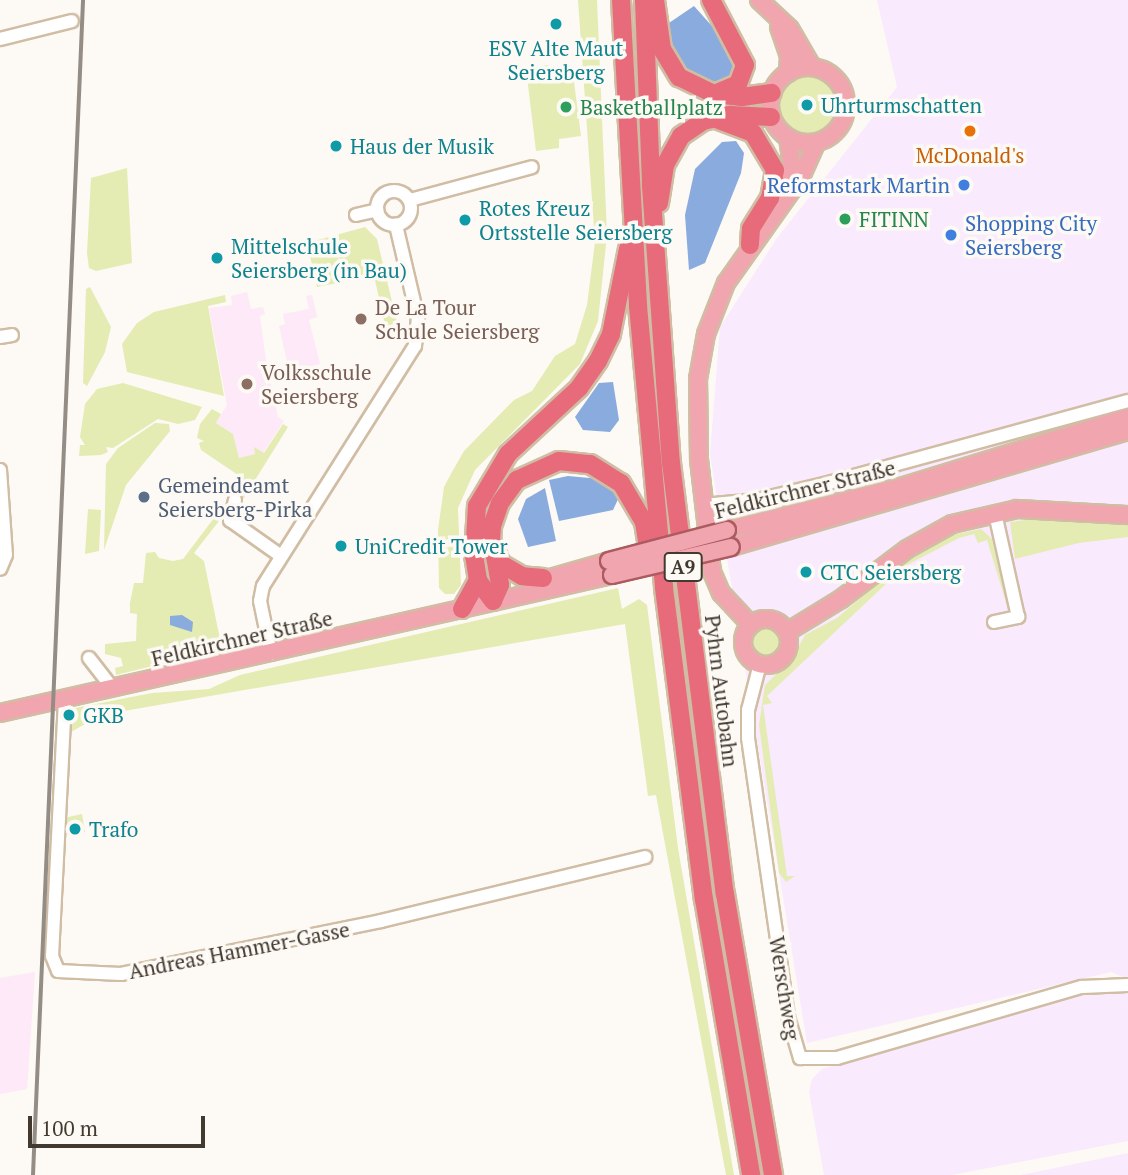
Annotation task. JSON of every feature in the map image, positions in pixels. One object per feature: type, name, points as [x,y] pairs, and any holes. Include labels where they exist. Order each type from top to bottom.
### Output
[{"type":"highway","name":"Pyhrn Autobahn","points":[[621,0],[633,225],[664,588],[704,899],[751,1175]]},
{"type":"highway","name":"Pyhrn Autobahn","points":[[645,0],[654,238],[685,585],[725,894],[774,1175]]},
{"type":"highway","points":[[654,0],[657,31],[669,65],[688,84],[714,94],[743,97],[772,93]]},
{"type":"highway","points":[[711,0],[744,65],[738,84],[714,94]]},
{"type":"highway","points":[[654,238],[665,164],[681,136],[716,118],[747,112],[771,117]]},
{"type":"highway","points":[[716,118],[753,133],[775,170],[771,198],[751,229],[750,245]]},
{"type":"highway","points":[[493,601],[478,580],[473,524],[483,491],[508,454],[579,388],[598,362],[611,334],[633,225]]},
{"type":"highway","points":[[493,601],[500,584],[491,540],[495,514],[517,480],[559,461],[590,464],[621,483],[634,498],[644,522],[652,570],[664,588]]},
{"type":"highway","points":[[495,556],[509,572],[543,578]]},
{"type":"highway","points":[[462,609],[478,580]]},
{"type":"main road","points":[[750,624],[717,586],[703,505],[698,379],[701,356],[717,300],[750,245],[801,177],[816,143],[839,127],[846,100],[836,79],[812,67],[790,29],[778,21],[759,0]]},
{"type":"main road","points":[[778,21],[789,55],[788,73],[772,93],[771,117],[788,138],[792,166],[782,199]]},
{"type":"main road","points":[[788,73],[812,67]]},
{"type":"main road","points":[[788,138],[816,143]]},
{"type":"main road","name":"Feldkirchner Straße","points":[[0,713],[271,654],[493,601],[611,568],[727,530],[901,487],[1128,417]]},
{"type":"main road","name":"Feldkirchner Straße","points":[[493,601],[543,578],[731,547],[1128,431]]},
{"type":"main road","points":[[787,632],[815,617],[924,538],[951,524],[995,513],[1040,509],[1128,515]]},
{"type":"main road","points":[[770,619],[787,632],[789,645],[784,657],[773,664],[760,664],[750,659],[743,645],[750,624],[770,619]]},
{"type":"street","points":[[0,39],[72,21]]},
{"type":"street","points":[[397,225],[382,220],[377,210],[379,200],[391,190],[410,200],[532,167]]},
{"type":"street","points":[[397,225],[409,216],[410,200]]},
{"type":"street","points":[[356,215],[377,210]]},
{"type":"street","points":[[271,654],[260,601],[263,586],[415,346],[418,319],[397,225]]},
{"type":"street","points":[[703,505],[750,502],[1128,401]]},
{"type":"street","points":[[0,470],[6,541],[6,562],[0,569]]},
{"type":"street","points":[[235,500],[230,520],[281,556]]},
{"type":"street","points":[[994,622],[1018,617],[995,513]]},
{"type":"street","points":[[89,658],[113,689]]},
{"type":"street","name":"Werschweg","points":[[760,664],[748,709],[748,738],[788,1017],[800,1058],[837,1058],[1082,987],[1128,985]]},
{"type":"street","name":"Andreas Hammer-Gasse","points":[[65,700],[52,956],[58,971],[121,974],[382,921],[645,858]]},
{"type":"shaded area","name":"Shopping City Seiersberg","points":[[877,0],[1128,0],[1128,979],[1111,972],[807,1043],[710,455],[720,327],[777,238],[897,87]]},
{"type":"shaded area","name":"Volksschule Seiersberg","points":[[247,292],[251,309],[263,307],[265,314],[260,316],[266,361],[278,417],[284,421],[263,453],[255,448],[255,454],[239,458],[233,434],[216,423],[227,405],[209,308],[232,305],[231,296]]},
{"type":"shaded area","name":"Volksschule Seiersberg","points":[[312,295],[317,317],[309,320],[320,364],[289,371],[279,326],[285,324],[283,314],[309,309],[306,296]]},
{"type":"shaded area","points":[[35,972],[27,1089],[0,1094],[0,978]]},
{"type":"shaded area","points":[[1112,991],[1128,994],[1128,1141],[952,1175],[824,1175],[809,1092],[812,1079],[822,1069],[1084,994]]},
{"type":"shaded area","points":[[1128,1153],[1128,1175],[1021,1175]]},
{"type":"green space","points":[[578,0],[597,0],[607,235],[598,321],[580,364],[475,470],[458,508],[461,585],[454,594],[445,594],[439,588],[438,530],[444,487],[464,451],[514,400],[532,391],[555,356],[575,344],[587,305],[595,242]]},
{"type":"green space","points":[[548,65],[550,77],[573,74],[581,136],[559,139],[559,148],[536,151],[526,69]]},
{"type":"green space","points":[[808,73],[831,82],[840,105],[831,128],[808,137],[785,128],[776,105],[785,82]]},
{"type":"green space","points":[[127,168],[132,263],[96,271],[89,268],[87,253],[91,178]]},
{"type":"green space","points":[[365,227],[377,239],[399,331],[396,340],[386,329],[374,276],[317,287],[307,243]]},
{"type":"green space","points":[[90,287],[111,327],[105,352],[87,386],[83,383],[86,289]]},
{"type":"green space","points":[[225,295],[226,302],[208,306],[224,396],[127,372],[122,344],[137,323],[154,312]]},
{"type":"green space","points":[[123,383],[202,407],[195,420],[178,424],[158,419],[113,448],[106,447],[108,452],[79,456],[80,445],[85,445],[80,437],[85,404],[97,389]]},
{"type":"green space","points":[[212,409],[221,414],[216,423],[233,434],[239,458],[255,454],[254,447],[264,453],[283,424],[288,427],[242,501],[245,489],[241,477],[201,450],[199,443],[204,441],[197,438],[200,424]]},
{"type":"green space","points":[[155,423],[169,424],[170,431],[126,485],[104,550],[106,464],[118,448]]},
{"type":"green space","points":[[88,509],[101,510],[99,551],[85,554]]},
{"type":"green space","points":[[214,518],[219,521],[194,553],[204,561],[222,649],[116,675],[115,668],[123,666],[121,658],[105,654],[105,644],[136,641],[137,614],[130,613],[130,603],[134,583],[143,583],[146,553],[155,552],[159,558],[173,561],[183,559]]},
{"type":"green space","points":[[1040,518],[1128,524],[1128,537],[1079,543],[1015,559],[1010,522]]},
{"type":"green space","points":[[981,529],[992,539],[1008,609],[987,540],[978,543],[974,534],[959,538],[905,566],[767,696],[772,703],[763,705],[787,876],[795,876],[786,882],[779,873],[759,725],[765,685],[792,659],[805,635],[837,618],[911,555],[947,536]]},
{"type":"green space","points":[[618,588],[622,609],[639,599],[647,605],[678,848],[734,1175],[726,1175],[656,795],[648,796],[625,624],[101,715],[71,732],[67,724],[70,709],[152,693],[209,689],[240,675]]},
{"type":"green space","points":[[766,626],[778,630],[782,642],[778,654],[766,658],[754,654],[750,642],[754,630]]},
{"type":"green space","points":[[82,814],[85,832],[64,835],[64,818]]},
{"type":"water","points":[[694,6],[720,35],[734,68],[728,78],[713,82],[683,68],[672,55],[666,25]]},
{"type":"water","points":[[736,141],[744,153],[741,173],[705,263],[689,270],[685,215],[695,169],[722,142]]},
{"type":"water","points":[[613,382],[619,420],[610,432],[583,430],[575,417],[599,383]]},
{"type":"water","points":[[568,476],[600,479],[620,495],[613,510],[559,521],[549,480]]},
{"type":"water","points":[[545,488],[556,541],[528,547],[518,519],[526,499]]},
{"type":"water","points":[[182,615],[193,622],[192,632],[170,625],[170,616]]},
{"type":"railway","points":[[33,1175],[83,0]]},
{"type":"place","name":"ESV Alte Maut Seiersberg","points":[[556,24]]},
{"type":"place","name":"Uhrturmschatten","points":[[807,105]]},
{"type":"place","name":"Basketballplatz","points":[[566,107]]},
{"type":"place","name":"McDonald's","points":[[970,131]]},
{"type":"place","name":"Haus der Musik","points":[[336,146]]},
{"type":"place","name":"Reformstark Martin","points":[[964,185]]},
{"type":"place","name":"FITINN","points":[[845,219]]},
{"type":"place","name":"Rotes Kreuz Ortsstelle Seiersberg","points":[[465,220]]},
{"type":"place","name":"Shopping City Seiersberg","points":[[951,235]]},
{"type":"place","name":"Mittelschule Seiersberg (in Bau)","points":[[217,258]]},
{"type":"place","name":"De La Tour Schule Seiersberg","points":[[361,319]]},
{"type":"place","name":"Volksschule Seiersberg","points":[[247,384]]},
{"type":"place","name":"Gemeindeamt Seiersberg-Pirka","points":[[144,497]]},
{"type":"place","name":"UniCredit Tower","points":[[341,546]]},
{"type":"place","name":"CTC Seiersberg","points":[[806,572]]},
{"type":"place","name":"GKB","points":[[69,715]]},
{"type":"place","name":"Trafo","points":[[75,829]]}]
